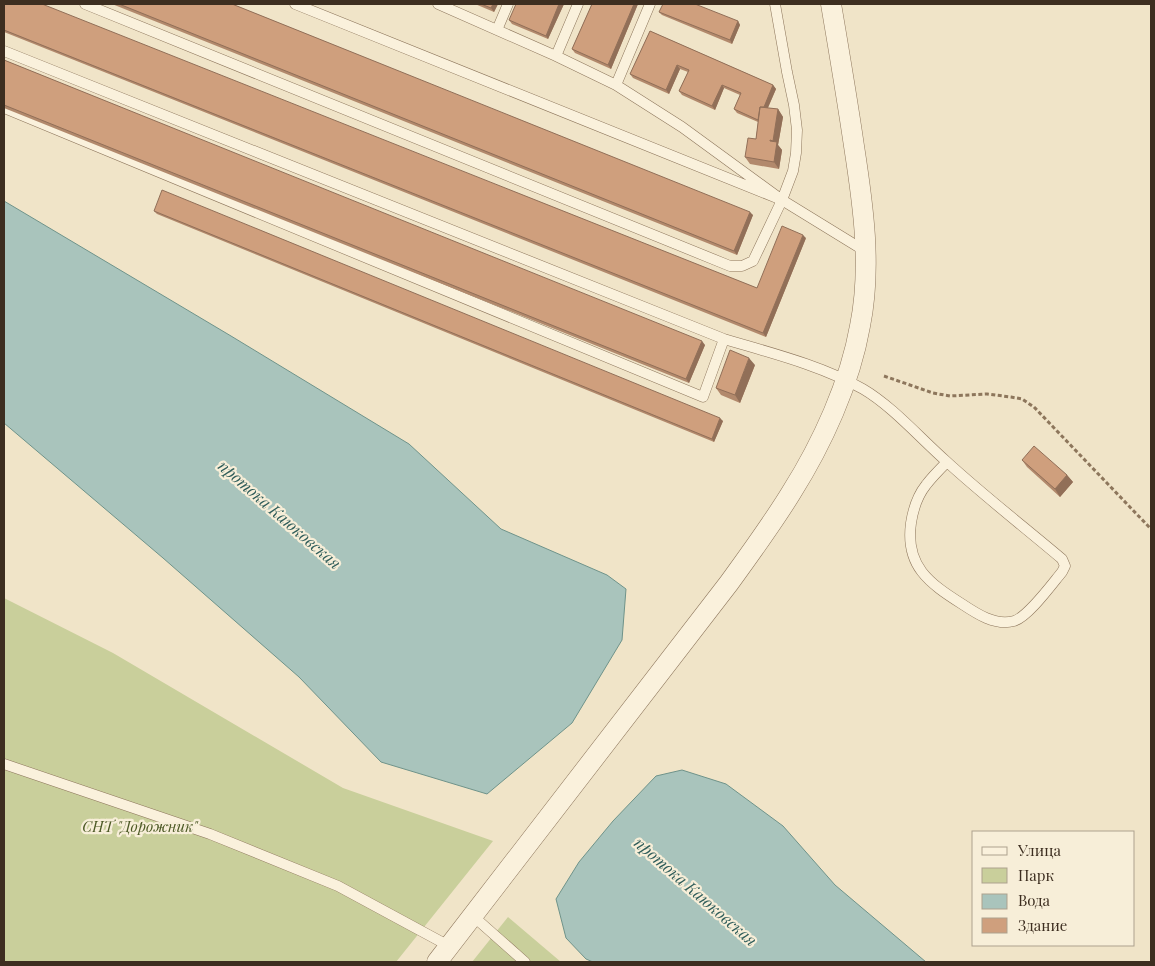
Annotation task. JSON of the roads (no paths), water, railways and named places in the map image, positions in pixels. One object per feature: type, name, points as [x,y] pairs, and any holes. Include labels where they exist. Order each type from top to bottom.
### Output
[{"type":"street","points":[[437,962],[729,583],[792,492],[830,421],[846,380],[860,325],[864,291],[865,251],[863,209],[857,164],[831,4]]},
{"type":"lane","points":[[85,4],[730,266],[742,266],[753,261],[794,171],[797,130],[794,104],[775,4]]},
{"type":"lane","points":[[295,4],[782,200]]},
{"type":"lane","points":[[440,4],[616,85],[682,127],[782,200],[865,251]]},
{"type":"lane","points":[[497,30],[508,4]]},
{"type":"lane","points":[[556,56],[578,4]]},
{"type":"lane","points":[[616,85],[650,4]]},
{"type":"lane","points":[[4,52],[724,339],[798,361],[846,380],[865,390],[887,406],[947,462],[1062,559],[1065,566],[1062,572],[1024,615],[1015,620],[1004,622],[991,620],[977,614],[932,582],[913,560],[910,548],[910,534],[912,517],[918,499],[926,485],[947,462]]},
{"type":"lane","points":[[4,108],[703,397],[724,339]]},
{"type":"lane","points":[[4,764],[210,834],[320,878],[449,946]]},
{"type":"lane","points":[[473,916],[525,962]]},
{"type":"water","name":"протока Каюковская","points":[[4,201],[409,444],[501,529],[607,575],[626,589],[622,640],[572,723],[487,794],[381,762],[299,677],[4,423]]},
{"type":"water","name":"протока Каюковская","points":[[682,770],[726,784],[783,826],[835,885],[926,962],[593,962],[586,959],[566,938],[556,899],[579,862],[613,821],[656,776]]},
{"type":"park label","name":"СНТ \"Дорожник\"","points":[[140,826]]}]
